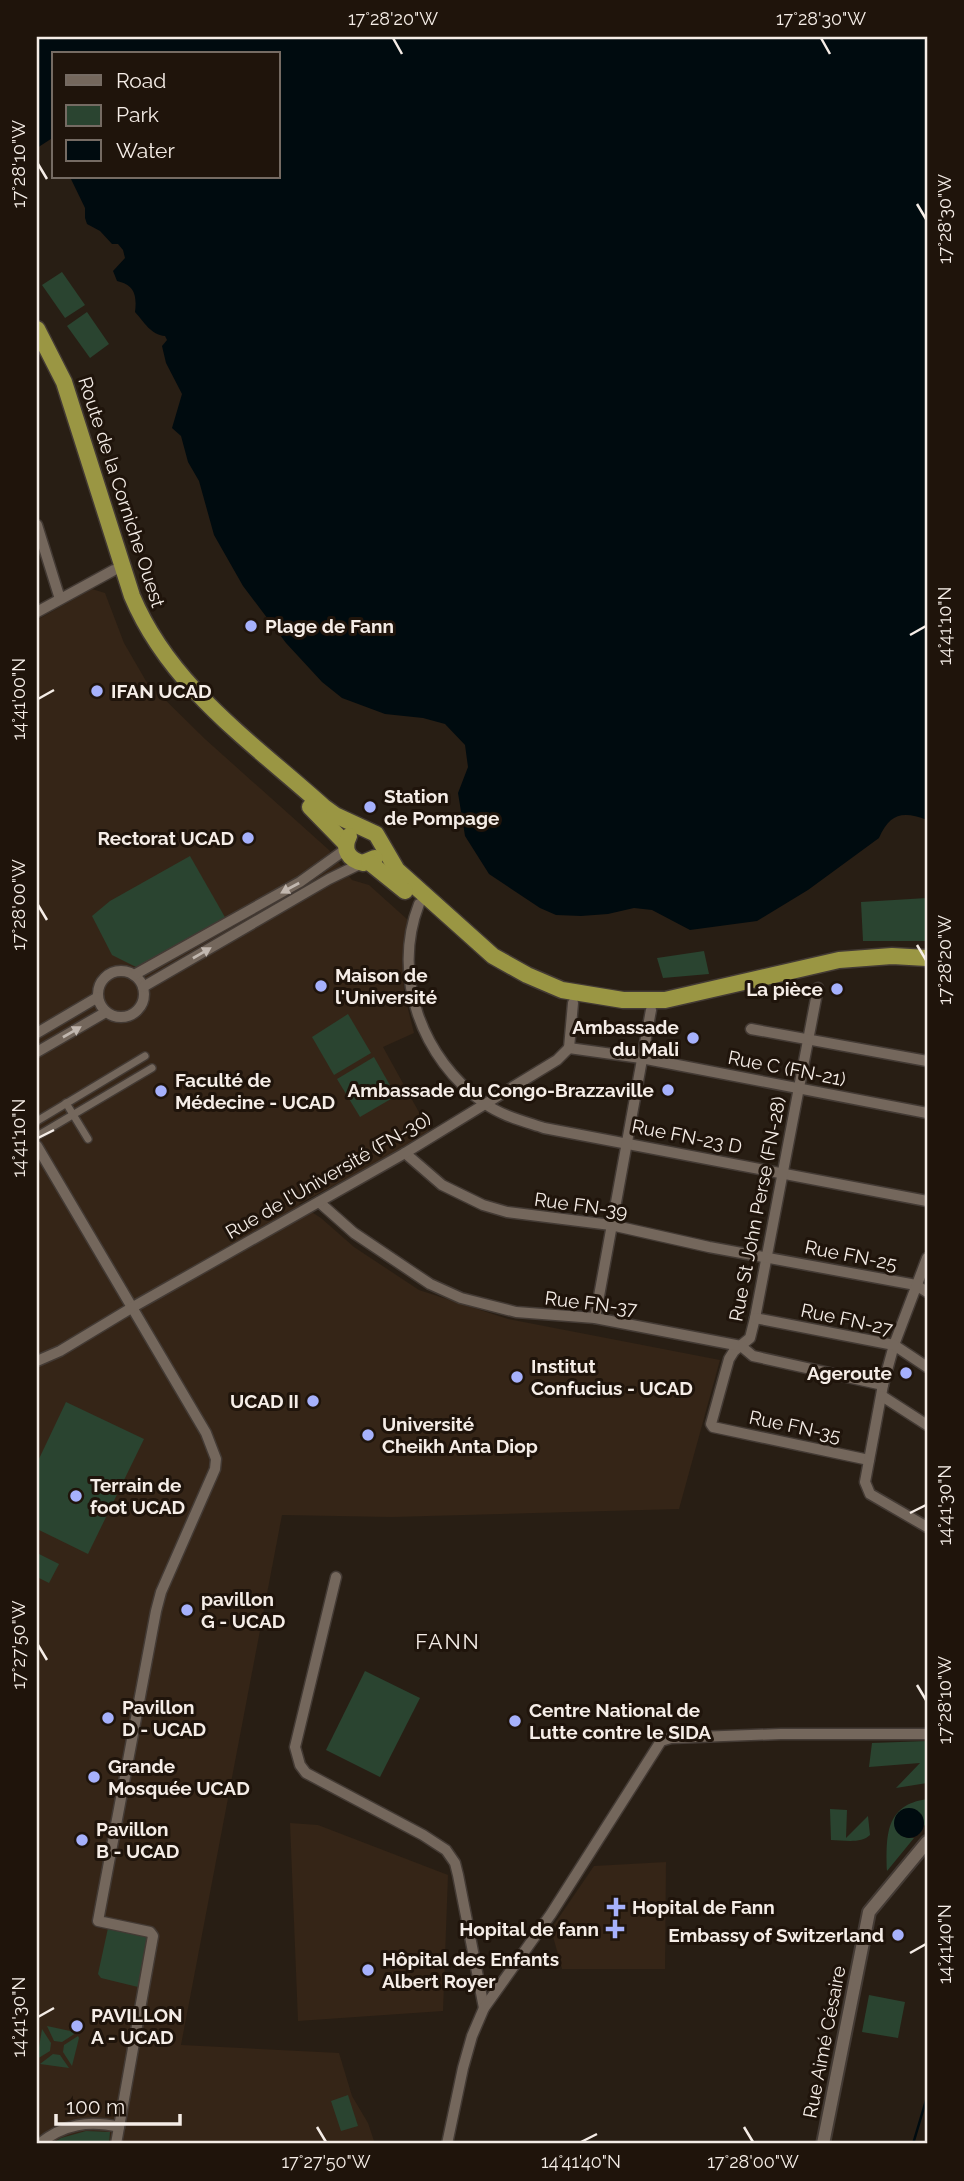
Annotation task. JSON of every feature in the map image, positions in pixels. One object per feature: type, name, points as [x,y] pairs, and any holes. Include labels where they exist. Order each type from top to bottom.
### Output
[{"type":"highway","name":"Route de la Corniche Ouest","points":[[37,329],[64,382],[132,596],[142,620],[160,649],[179,675],[205,701],[324,807],[361,828]]},
{"type":"highway","name":"Route de la Corniche Ouest","points":[[37,348],[60,399],[114,570],[135,627],[162,668],[214,721],[325,821],[346,847]]},
{"type":"highway","points":[[927,958],[892,956],[839,960],[665,1000],[623,1000],[584,995],[544,984],[493,956],[397,870],[372,831],[361,828],[351,834],[346,847],[351,858],[366,863],[489,964],[519,981],[573,1003],[651,1010],[691,1004],[817,973],[866,967],[927,968]]},
{"type":"highway","points":[[366,863],[378,854],[380,843]]},
{"type":"street","points":[[37,525],[60,599]]},
{"type":"street","points":[[37,612],[114,570]]},
{"type":"street","points":[[134,975],[300,882],[346,847]]},
{"type":"street","points":[[144,987],[329,879],[366,863]]},
{"type":"street","name":"Rue FN-23 D","points":[[419,904],[409,938],[409,962],[411,987],[420,1022],[429,1042],[447,1069],[484,1103],[504,1114],[544,1128],[927,1201]]},
{"type":"street","points":[[118,971],[134,975],[144,987],[144,1000],[137,1012],[125,1017],[112,1016],[98,997],[99,986],[106,976],[118,971]]},
{"type":"street","name":"Rue St John Perse (FN-28)","points":[[713,1427],[711,1424],[729,1359],[734,1351],[750,1338],[755,1318],[818,988]]},
{"type":"street","points":[[37,1033],[98,997]]},
{"type":"street","points":[[573,1003],[569,1048],[641,1058]]},
{"type":"street","points":[[595,1318],[651,1010]]},
{"type":"street","points":[[37,1052],[107,1012]]},
{"type":"street","points":[[751,1029],[927,1061]]},
{"type":"street","name":"Rue de l'Université (FN-30)","points":[[37,1361],[60,1351],[405,1153],[557,1060],[569,1048]]},
{"type":"street","points":[[37,1121],[145,1056]]},
{"type":"street","name":"Rue C (FN-21)","points":[[641,1058],[927,1113]]},
{"type":"street","points":[[37,1136],[152,1068]]},
{"type":"street","points":[[119,1072],[125,1082]]},
{"type":"street","points":[[87,1091],[93,1102]]},
{"type":"street","points":[[66,1103],[88,1139]]},
{"type":"street","points":[[37,1146],[133,1307],[205,1433],[216,1459],[213,1477],[181,1544],[156,1611],[98,1921],[150,1932],[153,1936],[116,2144]]},
{"type":"street","name":"Rue FN-39","points":[[405,1153],[442,1185],[483,1205],[507,1212],[611,1225],[709,1247],[767,1256]]},
{"type":"street","name":"Rue FN-37","points":[[319,1202],[370,1244],[430,1284],[461,1298],[516,1312],[595,1318],[741,1346],[753,1356],[883,1385]]},
{"type":"street","name":"Rue FN-25","points":[[767,1256],[916,1285],[927,1292]]},
{"type":"street","points":[[927,1258],[894,1345],[883,1385],[865,1482],[870,1494],[927,1527]]},
{"type":"street","name":"Rue FN-27","points":[[755,1318],[894,1345],[927,1367]]},
{"type":"street","points":[[882,1396],[927,1425]]},
{"type":"street","name":"Rue FN-35","points":[[713,1427],[869,1460]]},
{"type":"street","points":[[336,1577],[295,1747],[296,1755],[306,1773],[423,1835],[451,1856],[458,1875],[484,2008]]},
{"type":"street","points":[[447,2144],[463,2068],[484,2008],[551,1913],[661,1741],[671,1738],[781,1734],[927,1734]]},
{"type":"street","name":"Rue Aimé Césaire","points":[[823,2144],[869,1912],[927,1842]]},
{"type":"street","points":[[39,2144],[55,2133],[76,2125],[88,2123],[119,2127]]},
{"type":"shaded area","name":"Université Cheikh Anta Diop","points":[[92,589],[105,593],[124,643],[146,681],[205,739],[329,850],[352,880],[369,885],[408,920],[403,956],[404,993],[414,1033],[383,1047],[431,1134],[299,1204],[321,1218],[354,1247],[419,1290],[508,1319],[720,1360],[679,1509],[392,1517],[282,1515],[181,2045],[339,2053],[352,2096],[368,2123],[375,2144],[37,2144],[37,620]]},
{"type":"shaded area","points":[[290,1823],[318,1825],[448,1875],[443,2011],[298,2021]]},
{"type":"shaded area","name":"Hopital de Fann","points":[[666,1862],[665,1969],[562,1969],[551,1929],[594,1866]]},
{"type":"green space","points":[[62,272],[85,305],[65,318],[42,285]]},
{"type":"green space","points":[[87,312],[109,344],[90,358],[67,326]]},
{"type":"green space","points":[[190,856],[226,919],[138,968],[112,955],[92,916],[110,901]]},
{"type":"green space","points":[[927,898],[927,941],[863,941],[861,902]]},
{"type":"green space","points":[[704,951],[709,974],[663,978],[657,958]]},
{"type":"green space","points":[[348,1014],[371,1053],[334,1075],[312,1037]]},
{"type":"green space","points":[[374,1057],[396,1096],[360,1117],[337,1079]]},
{"type":"green space","name":"Terrain de foot UCAD","points":[[66,1402],[144,1439],[88,1554],[37,1529],[37,1463]]},
{"type":"green space","points":[[37,1553],[59,1564],[49,1583],[37,1577]]},
{"type":"green space","points":[[365,1671],[420,1698],[380,1777],[326,1750]]},
{"type":"green space","points":[[927,1741],[927,1783],[896,1788],[920,1763],[869,1767],[872,1743]]},
{"type":"green space","points":[[927,1799],[927,1822],[924,1826],[922,1815],[917,1811],[895,1821],[897,1832],[907,1838],[914,1838],[887,1871],[888,1834],[896,1815],[913,1802]]},
{"type":"green space","points":[[830,1809],[847,1810],[846,1838],[868,1816],[870,1835],[857,1841],[831,1840]]},
{"type":"green space","points":[[108,1928],[148,1934],[150,1938],[142,1984],[138,1987],[101,1978],[98,1974]]},
{"type":"green space","points":[[869,1995],[905,2002],[898,2038],[862,2032]]},
{"type":"green space","points":[[47,2026],[76,2033],[62,2042],[54,2041]]},
{"type":"green space","points":[[42,2029],[51,2043],[50,2051],[37,2059]]},
{"type":"green space","points":[[78,2036],[72,2066],[63,2052],[64,2045]]},
{"type":"green space","points":[[53,2054],[60,2055],[69,2068],[40,2064]]},
{"type":"green space","points":[[348,2095],[358,2126],[341,2131],[331,2101]]},
{"type":"green space","points":[[86,2131],[110,2132],[109,2144],[51,2144],[61,2138]]},
{"type":"water","points":[[37,37],[927,37],[927,820],[911,815],[898,816],[888,823],[879,838],[808,890],[757,921],[690,930],[652,910],[634,908],[608,914],[556,915],[540,908],[489,874],[465,836],[458,793],[468,767],[465,745],[445,724],[423,718],[385,714],[342,698],[322,682],[286,643],[243,586],[214,535],[199,481],[188,462],[181,436],[172,428],[182,394],[166,363],[162,346],[167,340],[165,336],[152,331],[135,312],[134,292],[128,285],[117,281],[113,271],[125,258],[123,250],[87,224],[85,208],[70,178],[280,178],[280,52],[52,52],[52,138],[37,148]]},
{"type":"water","points":[[909,1808],[915,1809],[923,1817],[923,1829],[915,1837],[909,1838],[903,1837],[895,1829],[894,1823],[895,1817],[903,1809]]},
{"type":"waterway","points":[[913,2144],[927,2097]]},
{"type":"place","name":"Plage de Fann","points":[[251,626]]},
{"type":"place","name":"IFAN UCAD","points":[[97,691]]},
{"type":"place","name":"Station de Pompage","points":[[370,807]]},
{"type":"place","name":"Rectorat UCAD","points":[[248,838]]},
{"type":"place","name":"Maison de l'Université","points":[[321,986]]},
{"type":"place","name":"La pièce","points":[[837,989]]},
{"type":"place","name":"Ambassade du Mali","points":[[693,1038]]},
{"type":"place","name":"Ambassade du Congo-Brazzaville","points":[[668,1090]]},
{"type":"place","name":"Faculté de Médecine - UCAD","points":[[161,1091]]},
{"type":"place","name":"Ageroute","points":[[906,1373]]},
{"type":"place","name":"Institut Confucius - UCAD","points":[[517,1377]]},
{"type":"place","name":"UCAD II","points":[[313,1401]]},
{"type":"place","name":"Université Cheikh Anta Diop","points":[[368,1435]]},
{"type":"place","name":"Terrain de foot UCAD","points":[[76,1496]]},
{"type":"place","name":"pavillon G - UCAD","points":[[187,1610]]},
{"type":"place","name":"Pavillon D - UCAD","points":[[108,1718]]},
{"type":"place","name":"Centre National de Lutte contre le SIDA","points":[[515,1721]]},
{"type":"place","name":"Grande Mosquée UCAD","points":[[94,1777]]},
{"type":"place","name":"Pavillon B - UCAD","points":[[82,1840]]},
{"type":"place","name":"Hopital de Fann","points":[[616,1907]]},
{"type":"place","name":"Hopital de fann","points":[[615,1929]]},
{"type":"place","name":"Embassy of Switzerland","points":[[898,1935]]},
{"type":"place","name":"Hôpital des Enfants Albert Royer","points":[[368,1970]]},
{"type":"place","name":"PAVILLON A - UCAD","points":[[77,2026]]},
{"type":"district","name":"FANN","points":[[448,1642]]}]
